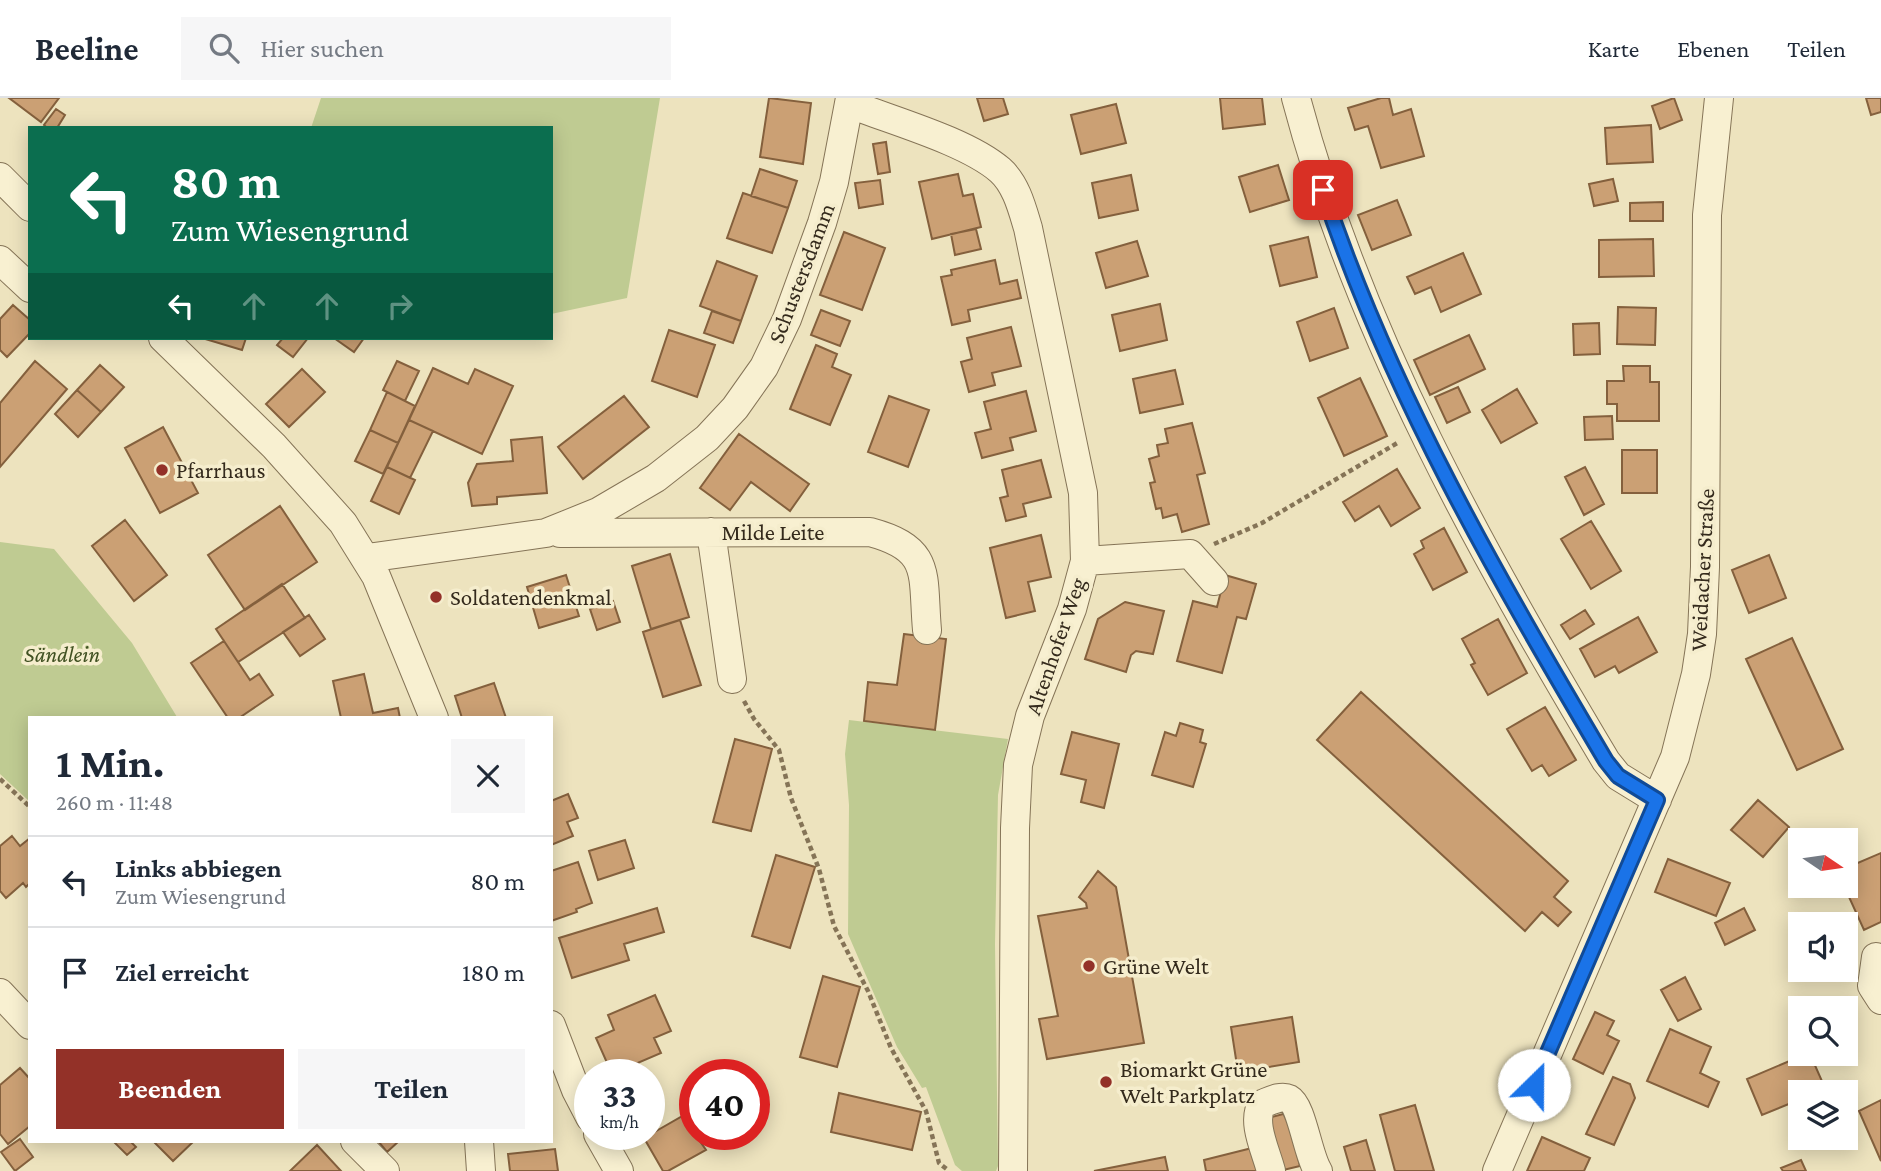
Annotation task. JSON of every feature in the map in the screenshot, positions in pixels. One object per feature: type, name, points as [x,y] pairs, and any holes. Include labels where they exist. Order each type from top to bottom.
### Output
[{"type":"street","points":[[1296,98],[1331,212],[1383,346],[1420,429],[1467,521],[1606,761],[1618,776],[1657,800]]},
{"type":"street","name":"Weidacher Straße","points":[[1497,1171],[1675,757],[1696,674],[1702,634],[1706,567],[1707,215],[1719,98]]},
{"type":"street","name":"Schustersdamm","points":[[367,558],[547,533],[598,512],[656,478],[707,438],[735,408],[764,367],[787,319],[834,183],[850,101]]},
{"type":"street","name":"Altenhofer Weg","points":[[850,101],[969,150],[1001,171],[1012,187],[1028,228],[1083,494],[1084,561],[1072,609],[1030,716],[1018,765],[1014,856],[1013,1171]]},
{"type":"street","points":[[0,177],[28,204]]},
{"type":"street","points":[[0,260],[28,286]]},
{"type":"street","points":[[165,340],[274,446],[344,523],[367,558],[385,596],[433,716]]},
{"type":"street","points":[[711,532],[732,679]]},
{"type":"street","name":"Milde Leite","points":[[547,533],[870,532],[891,537],[914,553],[922,571],[927,630]]},
{"type":"street","points":[[1084,561],[1191,554],[1214,581]]},
{"type":"street","points":[[1876,957],[1872,986],[1881,1000]]},
{"type":"street","points":[[0,993],[28,1023]]},
{"type":"street","points":[[553,1030],[574,1085]]},
{"type":"street","points":[[1271,1171],[1258,1121],[1258,1110],[1262,1104],[1282,1098],[1290,1100],[1296,1106],[1318,1171]]},
{"type":"street","points":[[357,1143],[385,1171]]},
{"type":"street","points":[[607,1150],[619,1171]]},
{"type":"path","points":[[1191,554],[1262,523],[1420,429]]},
{"type":"path","points":[[732,679],[754,719],[779,750],[791,798],[819,869],[834,926],[868,991],[891,1048],[926,1111],[939,1163],[949,1171]]},
{"type":"path","points":[[0,779],[28,805]]},
{"type":"green space","points":[[321,98],[660,98],[627,298],[553,314],[553,126],[312,126]]},
{"type":"green space","name":"Sändlein","points":[[0,542],[54,549],[132,643],[176,716],[28,716],[28,800],[0,774]]},
{"type":"green space","points":[[849,720],[1008,739],[998,795],[995,944],[996,1171],[962,1171],[955,1165],[926,1087],[922,1088],[897,1047],[848,934],[849,805],[845,754]]},
{"type":"building","points":[[9,98],[59,98],[41,122]]},
{"type":"building","points":[[769,98],[811,103],[803,164],[760,157]]},
{"type":"building","points":[[977,98],[1003,98],[1008,114],[984,121]]},
{"type":"building","points":[[1220,98],[1262,98],[1265,124],[1223,129]]},
{"type":"building","points":[[1389,98],[1393,115],[1411,109],[1424,156],[1381,168],[1368,126],[1355,130],[1348,108]]},
{"type":"building","points":[[1674,98],[1682,120],[1660,129],[1652,106]]},
{"type":"building","points":[[1866,98],[1881,98],[1881,112],[1871,115]]},
{"type":"building","points":[[1116,104],[1126,143],[1081,154],[1071,115]]},
{"type":"building","points":[[56,109],[65,115],[58,126],[44,125]]},
{"type":"building","points":[[1651,125],[1653,162],[1607,164],[1605,128]]},
{"type":"building","points":[[886,142],[890,172],[878,174],[873,144]]},
{"type":"building","points":[[1278,165],[1289,200],[1250,212],[1239,177]]},
{"type":"building","points":[[760,169],[797,181],[788,208],[751,196]]},
{"type":"building","points":[[958,174],[963,196],[973,194],[981,227],[932,239],[919,182]]},
{"type":"building","points":[[1131,175],[1138,210],[1099,218],[1092,183]]},
{"type":"building","points":[[1613,179],[1618,201],[1594,206],[1589,184]]},
{"type":"building","points":[[880,180],[883,204],[859,208],[855,183]]},
{"type":"building","points":[[743,193],[788,208],[772,253],[727,238]]},
{"type":"building","points":[[1397,200],[1411,235],[1372,250],[1358,215]]},
{"type":"building","points":[[1663,202],[1663,221],[1630,221],[1630,203]]},
{"type":"building","points":[[976,229],[981,249],[955,255],[951,234]]},
{"type":"building","points":[[844,232],[885,248],[862,310],[820,295]]},
{"type":"building","points":[[1308,237],[1317,277],[1280,286],[1270,246]]},
{"type":"building","points":[[1653,239],[1654,276],[1599,277],[1599,240]]},
{"type":"building","points":[[1137,241],[1148,276],[1106,288],[1096,253]]},
{"type":"building","points":[[1463,253],[1481,294],[1441,312],[1431,287],[1415,294],[1407,277]]},
{"type":"building","points":[[995,260],[1000,284],[1017,280],[1021,298],[968,310],[970,321],[952,325],[941,277],[952,275],[951,270]]},
{"type":"building","points":[[717,261],[757,276],[741,321],[700,306]]},
{"type":"building","points":[[1160,304],[1167,340],[1120,351],[1112,315]]},
{"type":"building","points":[[13,305],[28,318],[28,335],[7,357],[0,350],[0,319]]},
{"type":"building","points":[[1618,307],[1656,308],[1655,345],[1617,344]]},
{"type":"building","points":[[1334,308],[1348,348],[1310,361],[1297,322]]},
{"type":"building","points":[[821,310],[850,321],[840,346],[811,335]]},
{"type":"building","points":[[712,311],[741,321],[733,343],[704,333]]},
{"type":"building","points":[[1599,323],[1600,354],[1574,355],[1573,324]]},
{"type":"building","points":[[1011,327],[1021,366],[992,373],[995,385],[969,392],[961,362],[972,359],[967,338]]},
{"type":"building","points":[[669,330],[715,345],[697,397],[652,381]]},
{"type":"building","points":[[1469,335],[1485,369],[1430,395],[1414,360]]},
{"type":"building","points":[[209,340],[245,340],[242,350]]},
{"type":"building","points":[[281,340],[306,340],[293,357],[277,345]]},
{"type":"building","points":[[337,340],[363,340],[354,352]]},
{"type":"building","points":[[816,345],[837,354],[832,367],[851,375],[830,425],[790,409]]},
{"type":"building","points":[[35,361],[67,389],[0,467],[0,403]]},
{"type":"building","points":[[397,361],[419,371],[405,401],[383,390]]},
{"type":"building","points":[[100,365],[124,387],[101,412],[77,390]]},
{"type":"building","points":[[1623,366],[1650,366],[1650,382],[1659,382],[1659,421],[1617,421],[1617,404],[1607,404],[1607,381],[1624,381]]},
{"type":"building","points":[[433,368],[468,384],[475,369],[513,386],[482,454],[409,420]]},
{"type":"building","points":[[302,369],[325,392],[289,427],[266,404]]},
{"type":"building","points":[[1175,370],[1183,404],[1140,413],[1133,379]]},
{"type":"building","points":[[1360,378],[1387,436],[1344,456],[1318,398]]},
{"type":"building","points":[[1458,387],[1470,412],[1447,423],[1435,397]]},
{"type":"building","points":[[1517,389],[1537,423],[1501,443],[1482,410]]},
{"type":"building","points":[[77,390],[101,412],[78,437],[55,414]]},
{"type":"building","points":[[1026,391],[1036,431],[1010,438],[1013,450],[982,458],[975,433],[991,429],[984,402]]},
{"type":"building","points":[[387,392],[415,406],[398,443],[370,430]]},
{"type":"building","points":[[624,396],[649,427],[583,479],[558,447]]},
{"type":"building","points":[[889,396],[929,410],[908,467],[868,452]]},
{"type":"building","points":[[1612,416],[1613,439],[1585,440],[1584,417]]},
{"type":"building","points":[[409,420],[433,431],[410,478],[387,467]]},
{"type":"building","points":[[1192,423],[1205,473],[1197,475],[1209,524],[1182,532],[1177,514],[1163,518],[1161,508],[1156,509],[1150,483],[1155,482],[1149,459],[1159,456],[1157,445],[1168,443],[1165,429]]},
{"type":"building","name":"Pfarrhaus","points":[[163,427],[198,493],[160,513],[125,448]]},
{"type":"building","points":[[370,430],[398,443],[383,474],[355,461]]},
{"type":"building","points":[[739,434],[809,484],[790,511],[751,482],[730,510],[700,488]]},
{"type":"building","points":[[542,437],[547,493],[497,497],[497,504],[472,506],[468,483],[477,464],[513,461],[511,440]]},
{"type":"building","points":[[1622,450],[1657,450],[1657,493],[1622,493]]},
{"type":"building","points":[[1041,460],[1051,497],[1023,504],[1026,516],[1006,521],[1000,498],[1008,496],[1002,470]]},
{"type":"building","points":[[387,467],[415,480],[399,514],[371,501]]},
{"type":"building","points":[[1585,467],[1604,504],[1584,515],[1565,477]]},
{"type":"building","points":[[1397,469],[1420,508],[1391,526],[1379,506],[1355,521],[1343,502]]},
{"type":"building","points":[[280,506],[317,562],[245,610],[208,555]]},
{"type":"building","points":[[125,520],[167,575],[134,601],[92,546]]},
{"type":"building","points":[[1591,521],[1621,571],[1591,589],[1561,539]]},
{"type":"building","points":[[1444,528],[1467,572],[1433,590],[1414,554],[1424,548],[1421,541]]},
{"type":"building","points":[[1041,535],[1051,577],[1028,582],[1035,611],[1006,618],[990,548]]},
{"type":"building","points":[[670,554],[689,617],[651,629],[632,566]]},
{"type":"building","points":[[1769,555],[1786,598],[1749,613],[1732,570]]},
{"type":"building","points":[[566,575],[579,616],[539,628],[527,587]]},
{"type":"building","points":[[1225,575],[1256,584],[1246,619],[1237,617],[1222,673],[1177,661],[1193,601],[1217,607]]},
{"type":"building","points":[[282,584],[305,618],[238,662],[216,629]]},
{"type":"building","points":[[613,601],[620,622],[597,630],[590,609]]},
{"type":"building","points":[[1125,602],[1164,611],[1153,654],[1136,651],[1131,655],[1126,672],[1085,659],[1098,619]]},
{"type":"building","points":[[1585,610],[1594,624],[1570,639],[1561,625]]},
{"type":"building","points":[[309,615],[325,639],[300,656],[283,632]]},
{"type":"building","points":[[1638,617],[1657,652],[1619,673],[1615,666],[1595,677],[1580,649]]},
{"type":"building","points":[[1498,619],[1527,673],[1488,695],[1471,665],[1475,663],[1462,639]]},
{"type":"building","points":[[680,620],[701,685],[663,697],[643,632]]},
{"type":"building","points":[[904,634],[946,639],[935,730],[864,721],[868,682],[897,685]]},
{"type":"building","points":[[1792,638],[1843,749],[1797,770],[1746,659]]},
{"type":"building","points":[[224,641],[250,680],[259,674],[273,695],[242,716],[227,716],[191,663]]},
{"type":"building","points":[[364,674],[373,713],[398,708],[400,716],[341,716],[333,681]]},
{"type":"building","points":[[494,683],[505,716],[461,716],[455,696]]},
{"type":"building","points":[[1361,692],[1568,881],[1554,897],[1571,912],[1558,926],[1542,912],[1525,931],[1317,740]]},
{"type":"building","points":[[1545,707],[1576,760],[1549,776],[1542,765],[1532,771],[1507,729]]},
{"type":"building","points":[[1180,723],[1203,730],[1200,742],[1206,744],[1193,787],[1152,775],[1165,732],[1176,736]]},
{"type":"building","points":[[1072,732],[1119,744],[1104,808],[1081,802],[1086,780],[1061,774]]},
{"type":"building","points":[[735,739],[772,749],[751,831],[713,822]]},
{"type":"building","points":[[568,794],[578,818],[567,822],[573,836],[553,844],[553,800]]},
{"type":"building","points":[[1758,800],[1789,827],[1763,857],[1731,830]]},
{"type":"building","points":[[12,836],[20,846],[28,840],[28,885],[26,887],[23,883],[6,898],[0,891],[0,846]]},
{"type":"building","points":[[625,840],[634,868],[598,880],[589,851]]},
{"type":"building","points":[[1881,853],[1881,922],[1864,930],[1849,898],[1858,898],[1858,863]]},
{"type":"building","points":[[776,855],[815,867],[790,948],[752,936]]},
{"type":"building","points":[[1668,859],[1730,883],[1716,916],[1655,892]]},
{"type":"building","points":[[578,862],[592,903],[576,909],[577,912],[553,920],[553,870]]},
{"type":"building","name":"Grüne Welt","points":[[1098,871],[1116,887],[1144,1043],[1047,1059],[1039,1019],[1058,1016],[1038,916],[1087,908],[1086,903],[1079,897]]},
{"type":"building","points":[[657,908],[664,932],[624,944],[629,960],[572,978],[559,938]]},
{"type":"building","points":[[1744,908],[1755,930],[1725,945],[1715,923]]},
{"type":"building","points":[[823,976],[860,987],[837,1067],[800,1057]]},
{"type":"building","points":[[1685,977],[1701,1009],[1678,1021],[1661,990]]},
{"type":"building","points":[[655,995],[671,1031],[654,1038],[661,1053],[647,1059],[605,1059],[596,1038],[614,1030],[608,1015]]},
{"type":"building","points":[[1595,1012],[1614,1021],[1607,1035],[1619,1041],[1603,1074],[1573,1059]]},
{"type":"building","points":[[1292,1017],[1299,1062],[1238,1072],[1231,1027]]},
{"type":"building","points":[[1670,1029],[1711,1047],[1700,1073],[1719,1082],[1708,1107],[1647,1081]]},
{"type":"building","points":[[1788,1062],[1788,1066],[1815,1066],[1821,1080],[1788,1080],[1788,1104],[1762,1115],[1747,1079]]},
{"type":"building","points":[[20,1068],[28,1077],[28,1128],[8,1144],[0,1134],[0,1085]]},
{"type":"building","points":[[1613,1077],[1630,1084],[1635,1098],[1614,1145],[1586,1134]]},
{"type":"building","points":[[839,1093],[921,1112],[912,1150],[831,1132]]},
{"type":"building","points":[[1881,1100],[1881,1161],[1859,1111]]},
{"type":"building","points":[[1415,1105],[1434,1171],[1395,1171],[1380,1115]]},
{"type":"building","points":[[1287,1113],[1300,1166],[1279,1171],[1264,1119]]},
{"type":"building","points":[[679,1118],[679,1150],[706,1150],[668,1171],[663,1171],[651,1150],[665,1150],[665,1126]]},
{"type":"building","points":[[1542,1137],[1590,1158],[1584,1171],[1527,1171]]},
{"type":"building","points":[[20,1139],[33,1157],[15,1171],[1,1152]]},
{"type":"building","points":[[1366,1140],[1375,1171],[1351,1171],[1344,1147]]},
{"type":"building","points":[[115,1143],[132,1143],[136,1147],[127,1155]]},
{"type":"building","points":[[155,1143],[192,1143],[173,1161]]},
{"type":"building","points":[[380,1143],[397,1143],[387,1152]]},
{"type":"building","points":[[317,1145],[341,1171],[290,1171]]},
{"type":"building","points":[[1256,1147],[1262,1171],[1206,1171],[1204,1160]]},
{"type":"building","points":[[555,1149],[558,1171],[510,1171],[508,1154]]},
{"type":"building","points":[[1165,1157],[1168,1171],[1094,1171]]},
{"type":"building","points":[[1801,1160],[1806,1171],[1783,1171],[1781,1168]]},
{"type":"place","name":"Pfarrhaus","points":[[162,470]]},
{"type":"place","name":"Soldatendenkmal","points":[[436,597]]},
{"type":"place","name":"Grüne Welt","points":[[1089,966]]},
{"type":"place","name":"Biomarkt Grüne Welt Parkplatz","points":[[1106,1082]]},
{"type":"route","points":[[1323,190],[1383,346],[1420,429],[1467,521],[1606,761],[1618,776],[1657,800],[1534,1085]]}]
